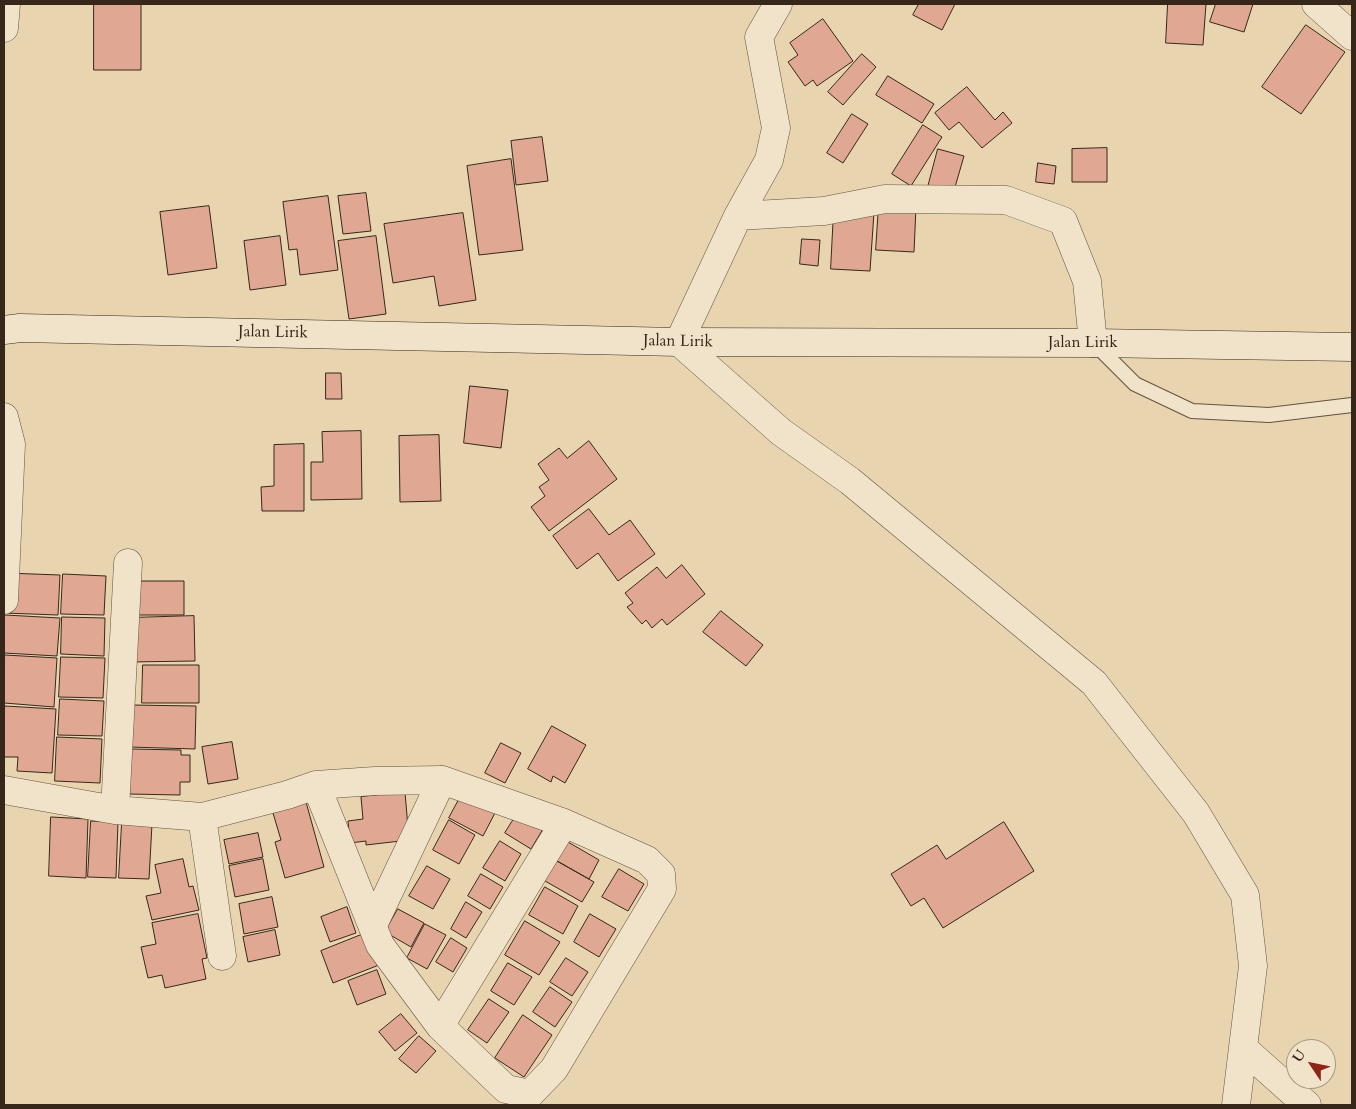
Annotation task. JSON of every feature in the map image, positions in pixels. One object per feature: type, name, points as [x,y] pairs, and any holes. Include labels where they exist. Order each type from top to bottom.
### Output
[{"type":"street","points":[[4,28],[6,4]]},
{"type":"street","points":[[778,4],[759,37],[776,128],[769,160],[738,216],[679,342],[781,432],[850,482],[1094,683],[1196,813],[1245,895],[1253,966],[1236,1105]]},
{"type":"street","points":[[1316,4],[1352,36]]},
{"type":"street","points":[[738,216],[824,211],[885,199],[1006,200],[1063,222],[1087,281],[1093,343]]},
{"type":"street","name":"Jalan Lirik","points":[[4,330],[20,328],[679,342],[1093,343],[1352,347]]},
{"type":"street","points":[[4,417],[11,444],[4,600]]},
{"type":"street","points":[[116,810],[128,564]]},
{"type":"street","points":[[4,790],[116,810],[202,816],[287,795],[316,785],[375,781],[442,780],[564,823],[647,860],[661,874],[662,889],[554,1069],[530,1094],[506,1089],[440,1026],[380,945],[316,785]]},
{"type":"street","points":[[373,925],[442,780]]},
{"type":"street","points":[[202,816],[222,956]]},
{"type":"street","points":[[440,1026],[564,823]]},
{"type":"street","points":[[1243,1048],[1306,1105]]},
{"type":"lane","points":[[1093,343],[1135,384],[1192,411],[1269,415],[1352,405]]},
{"type":"building","points":[[94,4],[141,4],[141,70],[94,70]]},
{"type":"building","points":[[919,4],[955,4],[942,30],[913,15]]},
{"type":"building","points":[[1168,4],[1206,4],[1203,45],[1166,43]]},
{"type":"building","points":[[1216,4],[1253,4],[1244,32],[1210,22]]},
{"type":"building","points":[[823,19],[853,61],[817,86],[813,80],[805,86],[788,62],[798,55],[790,43]]},
{"type":"building","points":[[1306,25],[1345,52],[1301,114],[1262,87]]},
{"type":"building","points":[[862,54],[876,67],[843,105],[828,92]]},
{"type":"building","points":[[888,76],[934,104],[922,123],[876,95]]},
{"type":"building","points":[[967,87],[995,120],[1003,112],[1012,123],[982,148],[959,122],[949,130],[935,113]]},
{"type":"building","points":[[852,114],[868,124],[843,163],[827,153]]},
{"type":"building","points":[[923,125],[942,137],[911,186],[892,174]]},
{"type":"building","points":[[542,137],[548,181],[516,185],[511,141]]},
{"type":"building","points":[[1107,148],[1107,182],[1072,182],[1072,149]]},
{"type":"building","points":[[938,149],[964,156],[953,194],[928,187]]},
{"type":"building","points":[[511,159],[523,250],[479,255],[467,166]]},
{"type":"building","points":[[1038,163],[1056,166],[1054,184],[1036,182]]},
{"type":"building","points":[[366,193],[371,231],[343,234],[338,196]]},
{"type":"building","points":[[328,196],[338,270],[300,275],[297,249],[289,250],[283,202]]},
{"type":"building","points":[[879,205],[916,207],[914,252],[876,250]]},
{"type":"building","points":[[209,206],[217,268],[168,275],[160,212]]},
{"type":"building","points":[[834,210],[874,212],[870,271],[831,269]]},
{"type":"building","points":[[463,213],[476,300],[439,306],[434,276],[393,283],[384,224]]},
{"type":"building","points":[[280,236],[286,285],[250,290],[244,241]]},
{"type":"building","points":[[376,236],[386,314],[349,319],[338,241]]},
{"type":"building","points":[[802,239],[820,240],[818,266],[800,264]]},
{"type":"building","points":[[326,373],[341,373],[342,399],[326,399]]},
{"type":"building","points":[[470,386],[508,390],[501,448],[464,443]]},
{"type":"building","points":[[361,431],[362,499],[311,500],[311,462],[323,462],[322,432]]},
{"type":"building","points":[[439,435],[441,501],[400,502],[399,436]]},
{"type":"building","points":[[589,441],[617,479],[549,531],[531,507],[545,496],[539,487],[549,480],[538,464],[559,448],[567,458]]},
{"type":"building","points":[[304,444],[304,511],[262,511],[261,487],[274,486],[274,445]]},
{"type":"building","points":[[589,509],[609,535],[630,520],[655,554],[618,581],[598,553],[577,569],[553,536]]},
{"type":"building","points":[[682,565],[705,594],[667,625],[662,619],[652,628],[646,620],[642,624],[627,607],[633,603],[625,593],[657,567],[666,578]]},
{"type":"building","points":[[6,573],[60,575],[58,615],[4,613]]},
{"type":"building","points":[[63,574],[106,576],[104,615],[61,614]]},
{"type":"building","points":[[134,581],[184,581],[184,615],[134,615]]},
{"type":"building","points":[[721,611],[763,645],[746,666],[703,632]]},
{"type":"building","points":[[5,615],[60,618],[57,656],[4,653]]},
{"type":"building","points":[[194,616],[195,661],[130,662],[129,618]]},
{"type":"building","points":[[62,617],[105,618],[104,656],[61,654]]},
{"type":"building","points":[[5,655],[57,658],[54,707],[4,703]]},
{"type":"building","points":[[61,657],[105,658],[103,698],[59,697]]},
{"type":"building","points":[[143,665],[199,665],[199,703],[142,703]]},
{"type":"building","points":[[60,699],[104,701],[102,736],[58,735]]},
{"type":"building","points":[[131,705],[196,706],[195,749],[129,747]]},
{"type":"building","points":[[5,706],[56,709],[52,773],[17,771],[18,757],[4,757]]},
{"type":"building","points":[[552,726],[586,745],[565,783],[553,776],[551,782],[528,769]]},
{"type":"building","points":[[57,737],[102,739],[100,783],[55,781]]},
{"type":"building","points":[[232,742],[238,779],[208,784],[202,747]]},
{"type":"building","points":[[501,743],[521,753],[505,783],[485,773]]},
{"type":"building","points":[[130,749],[181,750],[181,755],[190,755],[190,782],[180,782],[180,795],[129,794]]},
{"type":"building","points":[[405,792],[409,840],[366,845],[366,841],[350,843],[348,821],[363,819],[361,797]]},
{"type":"building","points":[[462,794],[496,811],[483,836],[449,818]]},
{"type":"building","points":[[306,802],[324,867],[285,878],[275,842],[281,840],[273,813]]},
{"type":"building","points":[[517,814],[543,829],[531,849],[505,833]]},
{"type":"building","points":[[51,817],[88,819],[86,878],[49,876]]},
{"type":"building","points":[[449,820],[475,835],[459,864],[433,850]]},
{"type":"building","points":[[91,821],[118,822],[116,878],[88,877]]},
{"type":"building","points":[[1004,822],[1034,871],[943,928],[924,898],[911,906],[891,874],[937,845],[946,859]]},
{"type":"building","points":[[122,823],[152,824],[149,879],[119,878]]},
{"type":"building","points":[[258,833],[263,857],[229,864],[224,840]]},
{"type":"building","points":[[500,841],[521,854],[505,881],[483,868]]},
{"type":"building","points":[[568,842],[599,860],[589,879],[557,861]]},
{"type":"building","points":[[183,859],[189,887],[193,886],[199,910],[152,920],[146,896],[161,893],[155,865]]},
{"type":"building","points":[[263,859],[269,890],[235,897],[229,866]]},
{"type":"building","points":[[557,861],[594,882],[582,902],[545,881]]},
{"type":"building","points":[[427,866],[450,879],[433,909],[409,896]]},
{"type":"building","points":[[619,869],[644,884],[628,911],[602,897]]},
{"type":"building","points":[[481,874],[503,887],[490,909],[468,896]]},
{"type":"building","points":[[545,887],[578,906],[563,934],[529,915]]},
{"type":"building","points":[[272,897],[278,927],[244,934],[239,904]]},
{"type":"building","points":[[466,902],[482,912],[466,938],[451,929]]},
{"type":"building","points":[[347,907],[356,933],[330,942],[321,917]]},
{"type":"building","points":[[398,909],[424,923],[411,947],[385,932]]},
{"type":"building","points":[[198,914],[207,958],[202,959],[206,979],[165,988],[162,975],[148,978],[141,947],[156,944],[152,923]]},
{"type":"building","points":[[590,914],[616,929],[599,957],[574,942]]},
{"type":"building","points":[[525,921],[560,942],[539,975],[505,955]]},
{"type":"building","points":[[425,924],[446,935],[427,969],[407,958]]},
{"type":"building","points":[[275,930],[280,955],[248,962],[243,937]]},
{"type":"building","points":[[366,933],[379,965],[333,983],[321,951]]},
{"type":"building","points":[[451,938],[467,948],[453,972],[436,962]]},
{"type":"building","points":[[566,958],[588,972],[572,996],[550,982]]},
{"type":"building","points":[[508,963],[532,977],[514,1005],[491,991]]},
{"type":"building","points":[[377,970],[386,994],[357,1005],[348,981]]},
{"type":"building","points":[[550,987],[572,1002],[555,1027],[533,1012]]},
{"type":"building","points":[[489,999],[509,1012],[487,1043],[468,1030]]},
{"type":"building","points":[[401,1014],[417,1033],[395,1051],[379,1032]]},
{"type":"building","points":[[523,1015],[552,1035],[524,1077],[495,1058]]},
{"type":"building","points":[[419,1036],[436,1051],[416,1073],[399,1059]]}]
